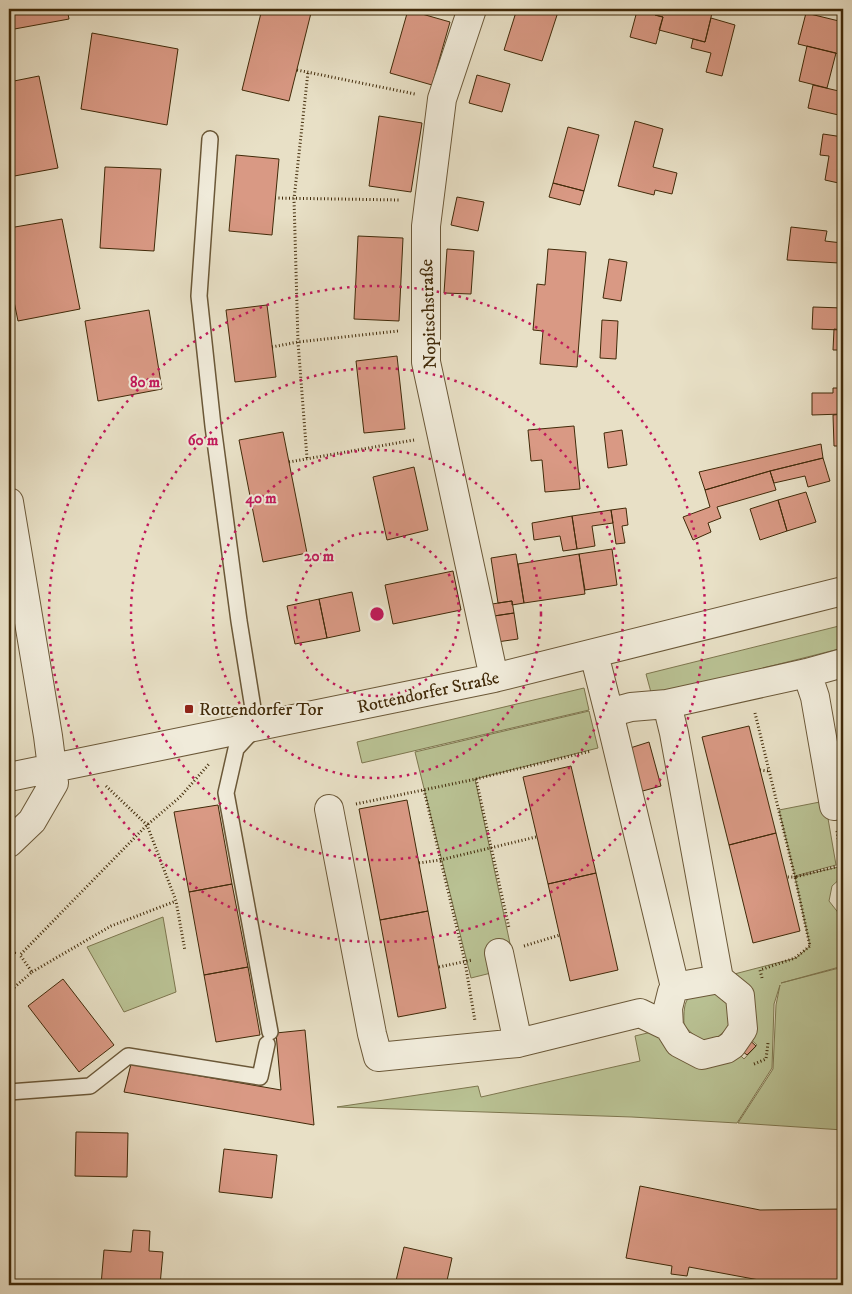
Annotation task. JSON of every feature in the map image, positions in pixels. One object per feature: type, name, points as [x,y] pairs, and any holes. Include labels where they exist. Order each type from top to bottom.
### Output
[{"type":"street","name":"Nopitschstraße","points":[[472,9],[442,99],[426,226],[426,362],[494,678]]},
{"type":"street","points":[[9,502],[53,767],[54,783],[32,822],[9,843]]},
{"type":"street","name":"Rottendorfer Straße","points":[[9,777],[494,678],[843,591]]},
{"type":"street","points":[[594,654],[618,744],[675,987],[668,1008],[669,1027],[679,1043],[702,1054],[726,1049],[732,1045],[743,1030],[740,996],[719,979],[667,704]]},
{"type":"street","points":[[609,713],[631,707],[667,704],[807,673],[843,663]]},
{"type":"street","points":[[807,673],[815,697],[834,806]]},
{"type":"street","points":[[329,809],[378,1057],[518,1043],[640,1013],[669,1027]]},
{"type":"street","points":[[504,942],[518,1043]]},
{"type":"street","points":[[675,987],[719,979]]},
{"type":"lane","points":[[9,1092],[90,1086],[128,1056],[260,1078],[268,1038],[226,793],[236,749],[256,727],[238,621],[213,426],[199,296],[210,139]]},
{"type":"path","points":[[297,70],[442,99]]},
{"type":"path","points":[[307,458],[298,342],[294,199],[308,72]]},
{"type":"path","points":[[275,198],[430,200]]},
{"type":"path","points":[[272,347],[298,342],[426,328]]},
{"type":"path","points":[[289,462],[412,440]]},
{"type":"path","points":[[754,710],[810,946]]},
{"type":"path","points":[[329,809],[476,779],[618,744]]},
{"type":"path","points":[[80,762],[147,825],[176,901],[185,951]]},
{"type":"path","points":[[32,972],[20,955],[147,825],[180,797],[211,763]]},
{"type":"path","points":[[760,770],[769,771]]},
{"type":"path","points":[[476,779],[492,847],[504,942]]},
{"type":"path","points":[[424,790],[465,962],[481,1047]]},
{"type":"path","points":[[834,806],[843,877]]},
{"type":"path","points":[[419,863],[440,860],[536,836]]},
{"type":"path","points":[[786,877],[795,877],[842,866]]},
{"type":"path","points":[[9,992],[32,972],[110,926],[176,901]]},
{"type":"green space","points":[[843,625],[843,648],[652,696],[646,674]]},
{"type":"green space","points":[[584,688],[589,710],[362,763],[357,742]]},
{"type":"green space","points":[[589,711],[598,748],[475,779],[515,967],[471,978],[415,752]]},
{"type":"green space","points":[[825,801],[836,865],[795,876],[779,810]]},
{"type":"green space","points":[[843,866],[843,876],[832,886],[829,901],[840,915],[843,915],[843,966],[781,983],[843,967],[843,1130],[738,1123],[773,1069],[776,1005],[780,985],[774,1004],[772,1068],[737,1123],[632,1117],[337,1107],[478,1086],[481,1097],[640,1061],[635,1036],[668,1028],[678,1044],[731,1046],[744,1059],[757,1045],[745,1034],[719,978],[796,958],[810,946],[795,877]]},
{"type":"green space","points":[[163,917],[176,992],[124,1012],[87,947]]},
{"type":"green space","points":[[717,991],[731,1005],[731,1024],[713,1040],[703,1040],[684,1026],[686,1002],[693,995]]},
{"type":"building","points":[[9,9],[67,9],[69,19],[9,30]]},
{"type":"building","points":[[262,9],[312,9],[289,101],[242,90]]},
{"type":"building","points":[[517,9],[559,9],[542,61],[504,50]]},
{"type":"building","points":[[626,9],[657,9],[655,15],[663,17],[656,44],[630,37],[637,11]]},
{"type":"building","points":[[657,9],[713,9],[705,42],[659,30],[663,17],[655,15]]},
{"type":"building","points":[[408,10],[450,22],[432,85],[390,73]]},
{"type":"building","points":[[806,13],[843,22],[843,55],[798,44]]},
{"type":"building","points":[[711,18],[735,25],[722,76],[706,72],[711,53],[691,48],[693,39],[705,42]]},
{"type":"building","points":[[92,33],[178,49],[167,125],[81,109]]},
{"type":"building","points":[[807,46],[836,53],[827,88],[799,81]]},
{"type":"building","points":[[477,75],[510,84],[502,112],[469,103]]},
{"type":"building","points":[[39,76],[58,168],[9,177],[9,82]]},
{"type":"building","points":[[813,85],[843,92],[843,116],[808,108]]},
{"type":"building","points":[[379,116],[422,123],[411,192],[369,186]]},
{"type":"building","points":[[635,121],[663,129],[653,167],[677,173],[672,194],[655,190],[654,195],[618,186]]},
{"type":"building","points":[[568,127],[599,135],[584,191],[553,183]]},
{"type":"building","points":[[823,134],[843,137],[843,184],[825,180],[829,156],[820,155]]},
{"type":"building","points":[[236,155],[279,159],[272,235],[229,231]]},
{"type":"building","points":[[105,167],[161,169],[154,251],[100,248]]},
{"type":"building","points":[[553,183],[584,191],[580,205],[549,197]]},
{"type":"building","points":[[457,197],[484,202],[478,231],[451,225]]},
{"type":"building","points":[[62,219],[80,309],[18,321],[9,277],[9,228]]},
{"type":"building","points":[[791,227],[827,231],[825,241],[842,243],[839,263],[787,260]]},
{"type":"building","points":[[358,236],[403,238],[399,321],[354,319]]},
{"type":"building","points":[[843,243],[843,264],[839,263]]},
{"type":"building","points":[[447,249],[474,251],[471,294],[444,293]]},
{"type":"building","points":[[548,249],[586,252],[577,367],[540,364],[543,331],[533,330],[537,284],[545,285]]},
{"type":"building","points":[[609,259],[627,262],[621,301],[603,298]]},
{"type":"building","points":[[267,305],[276,377],[235,382],[226,310]]},
{"type":"building","points":[[813,307],[843,308],[843,330],[812,329]]},
{"type":"building","points":[[149,310],[162,389],[98,401],[85,321]]},
{"type":"building","points":[[602,320],[618,321],[616,359],[600,358]]},
{"type":"building","points":[[834,329],[843,330],[843,350],[833,350]]},
{"type":"building","points":[[397,356],[405,429],[364,433],[356,361]]},
{"type":"building","points":[[833,388],[843,388],[843,414],[812,415],[812,393],[833,393]]},
{"type":"building","points":[[843,414],[843,446],[834,446],[833,415]]},
{"type":"building","points":[[574,426],[580,489],[545,492],[542,460],[531,461],[528,430]]},
{"type":"building","points":[[622,430],[627,465],[608,468],[604,433]]},
{"type":"building","points":[[283,432],[307,553],[263,562],[239,440]]},
{"type":"building","points":[[821,444],[823,458],[705,490],[699,472]]},
{"type":"building","points":[[823,458],[830,481],[808,487],[805,476],[774,483],[770,471]]},
{"type":"building","points":[[414,467],[428,530],[387,540],[373,477]]},
{"type":"building","points":[[770,471],[776,490],[717,507],[721,518],[708,523],[711,532],[693,540],[683,517],[710,507],[705,490]]},
{"type":"building","points":[[806,492],[816,522],[787,531],[778,500]]},
{"type":"building","points":[[778,500],[787,531],[760,540],[750,509]]},
{"type":"building","points":[[626,508],[628,525],[622,526],[625,543],[616,544],[611,510]]},
{"type":"building","points":[[611,510],[613,523],[592,526],[595,546],[577,549],[572,516]]},
{"type":"building","points":[[572,516],[577,549],[563,551],[560,536],[534,540],[532,523]]},
{"type":"building","points":[[612,549],[617,585],[585,590],[579,554]]},
{"type":"building","points":[[516,554],[524,603],[512,605],[512,601],[498,603],[491,558]]},
{"type":"building","points":[[579,554],[585,594],[524,603],[518,564]]},
{"type":"building","points":[[453,571],[461,610],[393,624],[385,585]]},
{"type":"building","points":[[352,592],[360,631],[327,638],[319,599]]},
{"type":"building","points":[[319,599],[327,638],[295,644],[287,606]]},
{"type":"building","points":[[512,601],[514,613],[494,616],[492,604]]},
{"type":"building","points":[[514,613],[518,639],[497,642],[494,616]]},
{"type":"building","points":[[749,726],[776,833],[729,845],[702,737]]},
{"type":"building","points":[[649,742],[661,786],[639,792],[627,749]]},
{"type":"building","points":[[571,766],[596,873],[548,884],[523,777]]},
{"type":"building","points":[[407,800],[428,911],[380,920],[359,809]]},
{"type":"building","points":[[218,805],[232,884],[189,892],[174,812]]},
{"type":"building","points":[[776,833],[800,931],[753,943],[729,845]]},
{"type":"building","points":[[596,873],[618,970],[570,981],[548,884]]},
{"type":"building","points":[[232,884],[248,967],[204,975],[189,892]]},
{"type":"building","points":[[428,911],[446,1008],[398,1017],[380,920]]},
{"type":"building","points":[[9,945],[16,953],[9,959]]},
{"type":"building","points":[[248,967],[260,1035],[216,1042],[204,975]]},
{"type":"building","points":[[63,979],[114,1045],[79,1072],[28,1006]]},
{"type":"building","points":[[305,1030],[314,1125],[124,1092],[131,1064],[281,1090],[276,1033]]},
{"type":"building","points":[[745,1036],[756,1046],[747,1055],[736,1046]]},
{"type":"building","points":[[76,1132],[128,1133],[127,1177],[75,1176]]},
{"type":"building","points":[[224,1149],[277,1155],[272,1198],[219,1192]]},
{"type":"building","points":[[640,1186],[760,1210],[843,1209],[843,1281],[759,1280],[689,1267],[687,1276],[671,1274],[672,1266],[626,1258]]},
{"type":"building","points":[[133,1230],[150,1231],[149,1251],[163,1252],[160,1285],[101,1285],[104,1250],[131,1252]]},
{"type":"building","points":[[404,1247],[452,1258],[446,1285],[395,1285]]},
{"type":"place","name":"Rottendorfer Tor","points":[[189,709]]}]
